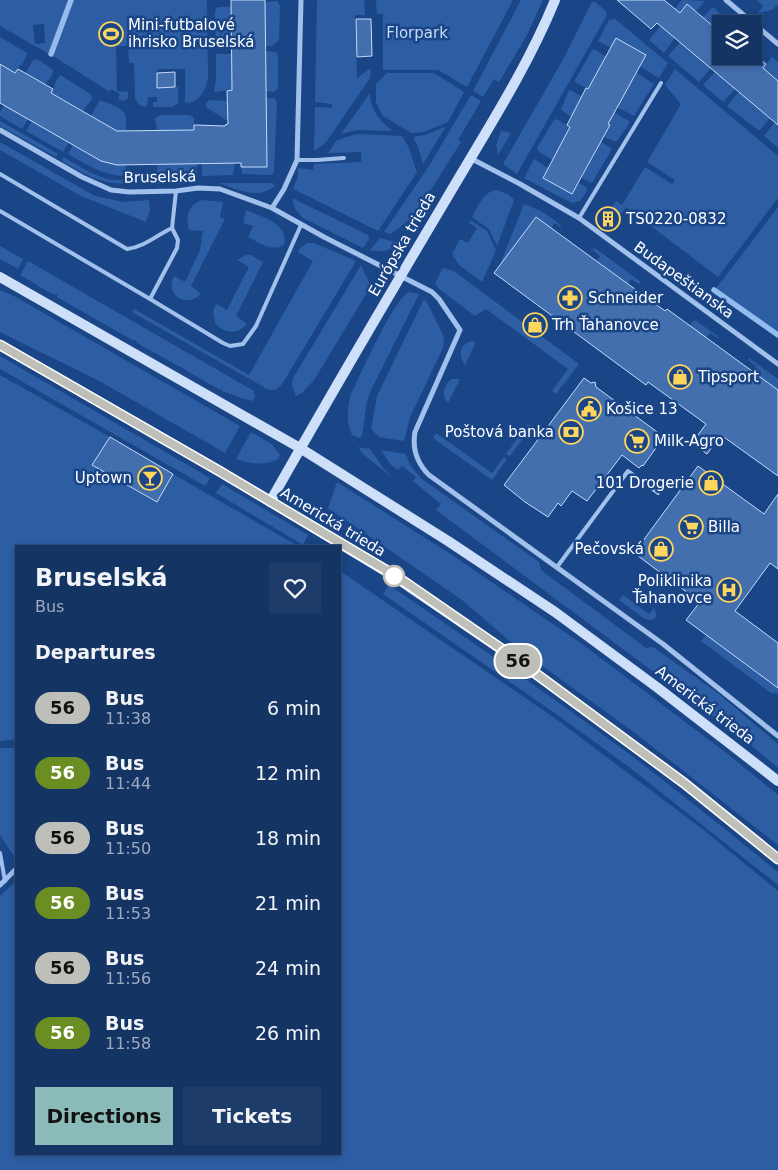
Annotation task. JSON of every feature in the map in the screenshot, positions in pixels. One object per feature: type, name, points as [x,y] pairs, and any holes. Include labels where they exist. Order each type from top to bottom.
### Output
[{"type":"street","points":[[272,208],[284,189],[297,160],[301,0]]},
{"type":"street","name":"Európska trieda","points":[[270,502],[520,74],[556,0]]},
{"type":"street","points":[[726,0],[778,44]]},
{"type":"street","name":"Bruselská","points":[[0,130],[82,177],[111,190],[129,192],[176,191],[198,188],[220,189],[272,208],[301,225],[432,292],[460,330],[415,432],[414,448],[418,462],[429,475],[557,567]]},
{"type":"street","name":"Budapeštianska","points":[[470,158],[520,184],[578,218],[778,364]]},
{"type":"street","name":"Americká trieda","points":[[0,277],[300,448],[440,536],[555,612],[658,688],[778,781]]},
{"type":"street","name":"Americká trieda","points":[[0,345],[396,576],[512,656],[684,783],[778,859]]},
{"type":"street","points":[[557,567],[663,644],[778,736]]},
{"type":"street","points":[[0,885],[15,870]]},
{"type":"lane","points":[[578,218],[661,83]]},
{"type":"lane","points":[[297,160],[344,158]]},
{"type":"lane","points":[[0,174],[127,249],[136,248],[157,234],[172,228]]},
{"type":"lane","points":[[150,299],[177,248],[178,240],[172,228],[176,191]]},
{"type":"lane","points":[[0,210],[230,346],[243,344],[256,326],[301,225]]},
{"type":"lane","points":[[557,567],[628,471],[658,493]]},
{"type":"lane","points":[[0,853],[5,880]]},
{"type":"green space","points":[[0,0],[207,0],[207,82],[199,98],[187,103],[183,100],[185,100],[185,69],[157,69],[157,87],[178,87],[178,103],[172,107],[153,107],[153,102],[157,102],[157,97],[148,97],[147,107],[139,105],[135,98],[134,63],[129,63],[128,46],[116,46],[117,91],[128,92],[128,98],[123,101],[118,99],[120,94],[111,89],[110,92],[0,26]],"holes":[[[44,24],[45,43],[35,44],[33,25]]]},
{"type":"green space","points":[[317,0],[364,0],[365,15],[355,15],[357,78],[371,68],[370,78],[329,138],[314,151],[315,107],[332,108],[332,104],[315,102]]},
{"type":"green space","name":"Florpark","points":[[376,0],[513,0],[467,87],[438,70],[383,70],[383,14],[377,14]]},
{"type":"green space","points":[[521,0],[543,0],[527,35],[499,82],[494,79],[483,97],[473,91]]},
{"type":"green space","points":[[682,0],[705,1],[696,11],[687,4],[666,30],[675,38],[664,53],[649,40]]},
{"type":"green space","points":[[757,0],[778,0],[778,4],[772,10],[758,13],[763,6]]},
{"type":"green space","points":[[277,1],[280,6],[279,40],[272,46],[265,46],[265,2]]},
{"type":"green space","points":[[592,2],[595,2],[606,11],[607,15],[517,174],[503,164],[565,56]]},
{"type":"green space","points":[[218,7],[231,7],[231,44],[227,44],[227,46],[216,46],[215,11]]},
{"type":"green space","points":[[713,7],[722,15],[712,15],[712,25],[703,17]]},
{"type":"green space","points":[[615,19],[668,63],[659,78],[639,66],[645,54],[616,39],[611,48],[598,41],[609,20]]},
{"type":"green space","points":[[0,37],[27,53],[21,66],[15,73],[0,64]]},
{"type":"green space","points":[[680,42],[711,68],[699,82],[668,56]]},
{"type":"green space","points":[[594,49],[606,57],[588,89],[575,82],[575,80]]},
{"type":"green space","points":[[266,51],[276,52],[278,56],[278,88],[274,92],[266,91]]},
{"type":"green space","points":[[216,54],[232,54],[232,90],[214,92]]},
{"type":"green space","points":[[772,57],[778,62],[778,81],[763,68]]},
{"type":"green space","points":[[34,59],[39,60],[53,70],[52,75],[43,88],[23,77]]},
{"type":"green space","points":[[675,69],[778,156],[778,198],[718,277],[626,207],[611,227],[608,224],[614,217],[609,212],[616,201],[622,205],[645,167],[672,184],[675,180],[647,162],[681,104],[665,85]]},
{"type":"green space","points":[[636,72],[654,84],[634,116],[617,107]]},
{"type":"green space","points":[[715,72],[735,89],[723,102],[703,85]]},
{"type":"green space","points":[[387,73],[434,73],[464,92],[448,122],[424,132],[411,133],[383,116],[376,102],[376,84]]},
{"type":"green space","points":[[60,75],[91,94],[92,99],[83,111],[51,93]]},
{"type":"green space","points":[[569,90],[583,97],[575,119],[561,110]]},
{"type":"green space","points":[[739,92],[770,118],[760,130],[727,106]]},
{"type":"green space","points":[[370,93],[370,99],[377,115],[393,131],[357,130],[341,134]]},
{"type":"green space","points":[[471,95],[481,101],[458,140],[461,142],[415,215],[391,234],[384,232],[429,166]]},
{"type":"green space","points":[[266,98],[274,98],[277,102],[274,172],[271,175],[242,174],[241,167],[267,167]]},
{"type":"green space","points":[[210,100],[232,101],[233,120],[226,120],[206,107],[206,103]]},
{"type":"green space","points":[[99,101],[113,105],[125,114],[126,131],[117,131],[91,116]]},
{"type":"green space","points":[[4,105],[28,119],[22,129],[0,116]]},
{"type":"green space","points":[[614,112],[629,121],[629,124],[616,142],[604,137]]},
{"type":"green space","points":[[161,115],[190,115],[194,118],[194,130],[157,131],[155,118]]},
{"type":"green space","points":[[556,119],[571,127],[553,160],[539,152],[537,148]]},
{"type":"green space","points":[[0,121],[58,154],[56,157],[0,126]]},
{"type":"green space","points":[[32,121],[69,142],[63,152],[26,131]]},
{"type":"green space","points":[[775,122],[778,125],[778,148],[764,136]]},
{"type":"green space","points":[[445,127],[423,164],[413,137],[425,135]]},
{"type":"green space","points":[[501,131],[511,133],[498,155],[496,145]]},
{"type":"green space","points":[[357,134],[402,136],[408,146],[417,172],[378,231],[293,189],[298,176],[298,168],[313,170],[314,164],[361,162],[361,152],[328,153],[337,140]]},
{"type":"green space","points":[[0,142],[95,196],[124,202],[149,200],[150,210],[146,222],[81,196],[0,150]]},
{"type":"green space","points":[[601,142],[612,149],[592,183],[582,178]]},
{"type":"green space","points":[[73,145],[105,161],[126,165],[126,176],[103,172],[68,154]]},
{"type":"green space","points":[[63,157],[91,173],[110,180],[138,180],[138,184],[106,182],[81,172],[62,161]]},
{"type":"green space","points":[[534,159],[548,168],[543,178],[572,194],[579,183],[586,187],[587,191],[580,201],[572,203],[524,178]]},
{"type":"green space","points":[[184,161],[195,161],[195,164],[197,164],[197,176],[159,175],[157,172],[157,164],[184,164]]},
{"type":"green space","points":[[215,162],[235,162],[233,175],[202,176],[202,164],[215,164]]},
{"type":"green space","points":[[186,179],[188,184],[144,184],[144,181]]},
{"type":"green space","points":[[219,183],[273,183],[275,186],[268,190],[254,193],[241,191]]},
{"type":"green space","points":[[497,190],[509,195],[514,200],[497,246],[489,229],[472,217],[485,196]]},
{"type":"green space","points":[[292,198],[368,235],[369,239],[363,248],[303,218],[295,209]]},
{"type":"green space","points":[[201,200],[223,202],[220,217],[225,219],[191,286],[201,294],[195,298],[184,300],[174,294],[172,283],[174,276],[185,282],[200,250],[203,231],[189,230],[187,220],[190,208]]},
{"type":"green space","points":[[524,204],[552,218],[563,229],[555,223],[551,228],[536,217],[498,269]]},
{"type":"green space","points":[[778,207],[778,336],[714,291]]},
{"type":"green space","points":[[246,210],[266,218],[278,226],[284,237],[284,245],[275,248],[270,247],[248,237],[253,226],[243,223]]},
{"type":"green space","points":[[470,220],[487,231],[496,250],[482,282],[459,265],[452,254],[460,239],[468,243],[477,228],[469,223]]},
{"type":"green space","points":[[380,238],[399,243],[386,251],[370,250]]},
{"type":"green space","points":[[308,243],[314,243],[356,261],[285,379],[277,389],[267,389],[132,312],[134,309],[249,375],[313,261],[298,252],[301,247]]},
{"type":"green space","points":[[0,246],[23,259],[18,269],[0,259]]},
{"type":"green space","points":[[595,248],[641,282],[639,284],[631,279],[627,284],[597,261],[600,256],[592,250]]},
{"type":"green space","points":[[246,255],[251,255],[263,262],[236,316],[247,324],[239,330],[231,332],[219,327],[215,323],[213,311],[216,304],[227,310],[249,267],[237,260]]},
{"type":"green space","points":[[28,261],[254,391],[253,401],[222,391],[221,388],[220,390],[182,368],[182,366],[180,367],[137,343],[135,339],[134,341],[57,297],[58,295],[52,294],[20,275]]},
{"type":"green space","points":[[361,265],[369,282],[368,291],[314,380],[302,393],[296,396],[292,385],[293,378]]},
{"type":"green space","points":[[443,268],[454,271],[579,364],[556,394],[552,391],[568,369],[486,309],[475,316],[439,289],[435,283]]},
{"type":"green space","points":[[0,290],[14,296],[240,426],[225,453],[101,382],[0,332]]},
{"type":"green space","points":[[410,292],[419,294],[372,388],[367,401],[362,436],[359,438],[352,435],[348,420],[351,394],[386,322],[403,297]]},
{"type":"green space","points":[[424,299],[444,337],[443,348],[410,417],[404,441],[379,437],[371,429],[377,396]]},
{"type":"green space","points":[[695,320],[719,337],[710,333],[706,338],[687,327]]},
{"type":"green space","points":[[472,341],[476,342],[465,365],[461,358],[461,351],[464,345]]},
{"type":"green space","points":[[0,356],[210,478],[205,486],[0,369]]},
{"type":"green space","points":[[749,358],[778,379],[778,390],[752,371],[756,366],[748,360]]},
{"type":"green space","points":[[0,375],[110,437],[92,465],[156,502],[173,474],[296,545],[15,545],[15,739],[0,741]]},
{"type":"green space","points":[[452,379],[460,379],[448,403],[444,397],[444,391]]},
{"type":"green space","points":[[528,424],[532,426],[510,456],[506,454]]},
{"type":"green space","points":[[251,432],[272,444],[280,455],[278,459],[268,463],[257,463],[236,459]]},
{"type":"green space","points":[[436,433],[492,473],[504,457],[507,459],[492,480],[433,438]]},
{"type":"green space","points":[[358,447],[370,449],[384,469],[394,479],[363,454]]},
{"type":"green space","points":[[381,450],[406,454],[410,465],[422,479],[539,562],[541,570],[646,648],[653,647],[719,694],[778,744],[778,768],[741,737],[436,510],[441,504],[413,481],[416,477],[402,466],[398,470],[390,464]]},
{"type":"green space","points":[[337,482],[452,555],[582,644],[729,755],[778,795],[778,845],[635,733],[519,649],[462,600],[328,508]]},
{"type":"green space","points":[[222,484],[308,535],[303,545],[216,493]]},
{"type":"green space","points":[[341,572],[556,719],[705,831],[778,891],[778,1170],[0,1170],[0,896],[15,882],[15,1155],[341,1155]]},
{"type":"green space","points":[[389,585],[545,693],[636,759],[778,872],[778,885],[629,767],[383,594]]},
{"type":"green space","points":[[623,595],[649,614],[654,608],[656,617],[652,620],[645,619],[619,600]]},
{"type":"green space","points":[[706,635],[778,688],[778,694],[771,693],[701,641]]},
{"type":"green space","points":[[0,748],[15,748],[15,856],[0,835]]},
{"type":"building","points":[[231,0],[265,0],[267,167],[241,167],[241,163],[117,165],[101,161],[0,103],[0,64],[15,73],[18,69],[53,89],[51,93],[117,131],[194,130],[194,125],[225,126],[228,124],[227,91],[232,90]]},
{"type":"building","points":[[617,0],[664,0],[680,13],[687,4],[712,25],[712,65],[762,65],[762,61],[766,64],[763,68],[778,81],[778,125],[657,23],[651,29]]},
{"type":"building","points":[[356,19],[371,19],[372,56],[357,57]]},
{"type":"building","points":[[616,38],[646,55],[572,194],[543,178],[570,127],[567,125],[586,88],[588,89]]},
{"type":"building","points":[[175,72],[175,87],[157,88],[157,73]]},
{"type":"building","points":[[536,217],[778,390],[778,476],[721,435],[707,454],[692,443],[706,424],[648,382],[646,385],[494,273]]},
{"type":"building","points":[[584,378],[591,383],[595,382],[596,387],[664,437],[643,466],[639,468],[622,455],[587,501],[572,491],[561,506],[558,503],[548,517],[504,485]]},
{"type":"building","points":[[110,437],[173,474],[157,502],[92,465]]},
{"type":"building","points":[[698,466],[764,514],[778,494],[778,569],[770,563],[735,611],[778,643],[778,688],[686,620],[700,602],[634,553]]},
{"type":"waterway","points":[[51,54],[71,0]]},
{"type":"waterway","points":[[714,290],[778,335]]},
{"type":"bus line","name":"56","points":[[0,345],[221,472],[396,576],[512,656],[684,783],[778,859]]},
{"type":"place","name":"Mini-futbalové ihrisko Bruselská","points":[[111,34]]},
{"type":"place","name":"TS0220-0832","points":[[608,219]]},
{"type":"place","name":"Schneider","points":[[570,298]]},
{"type":"place","name":"Trh Ťahanovce","points":[[535,325]]},
{"type":"place","name":"Tipsport","points":[[680,377]]},
{"type":"place","name":"Košice 13","points":[[589,409]]},
{"type":"place","name":"Poštová banka","points":[[571,432]]},
{"type":"place","name":"Milk-Agro","points":[[637,441]]},
{"type":"place","name":"Uptown","points":[[150,478]]},
{"type":"place","name":"101 Drogerie","points":[[711,483]]},
{"type":"place","name":"Billa","points":[[691,527]]},
{"type":"place","name":"Pečovská","points":[[661,549]]},
{"type":"place","name":"Poliklinika Ťahanovce","points":[[729,590]]}]
